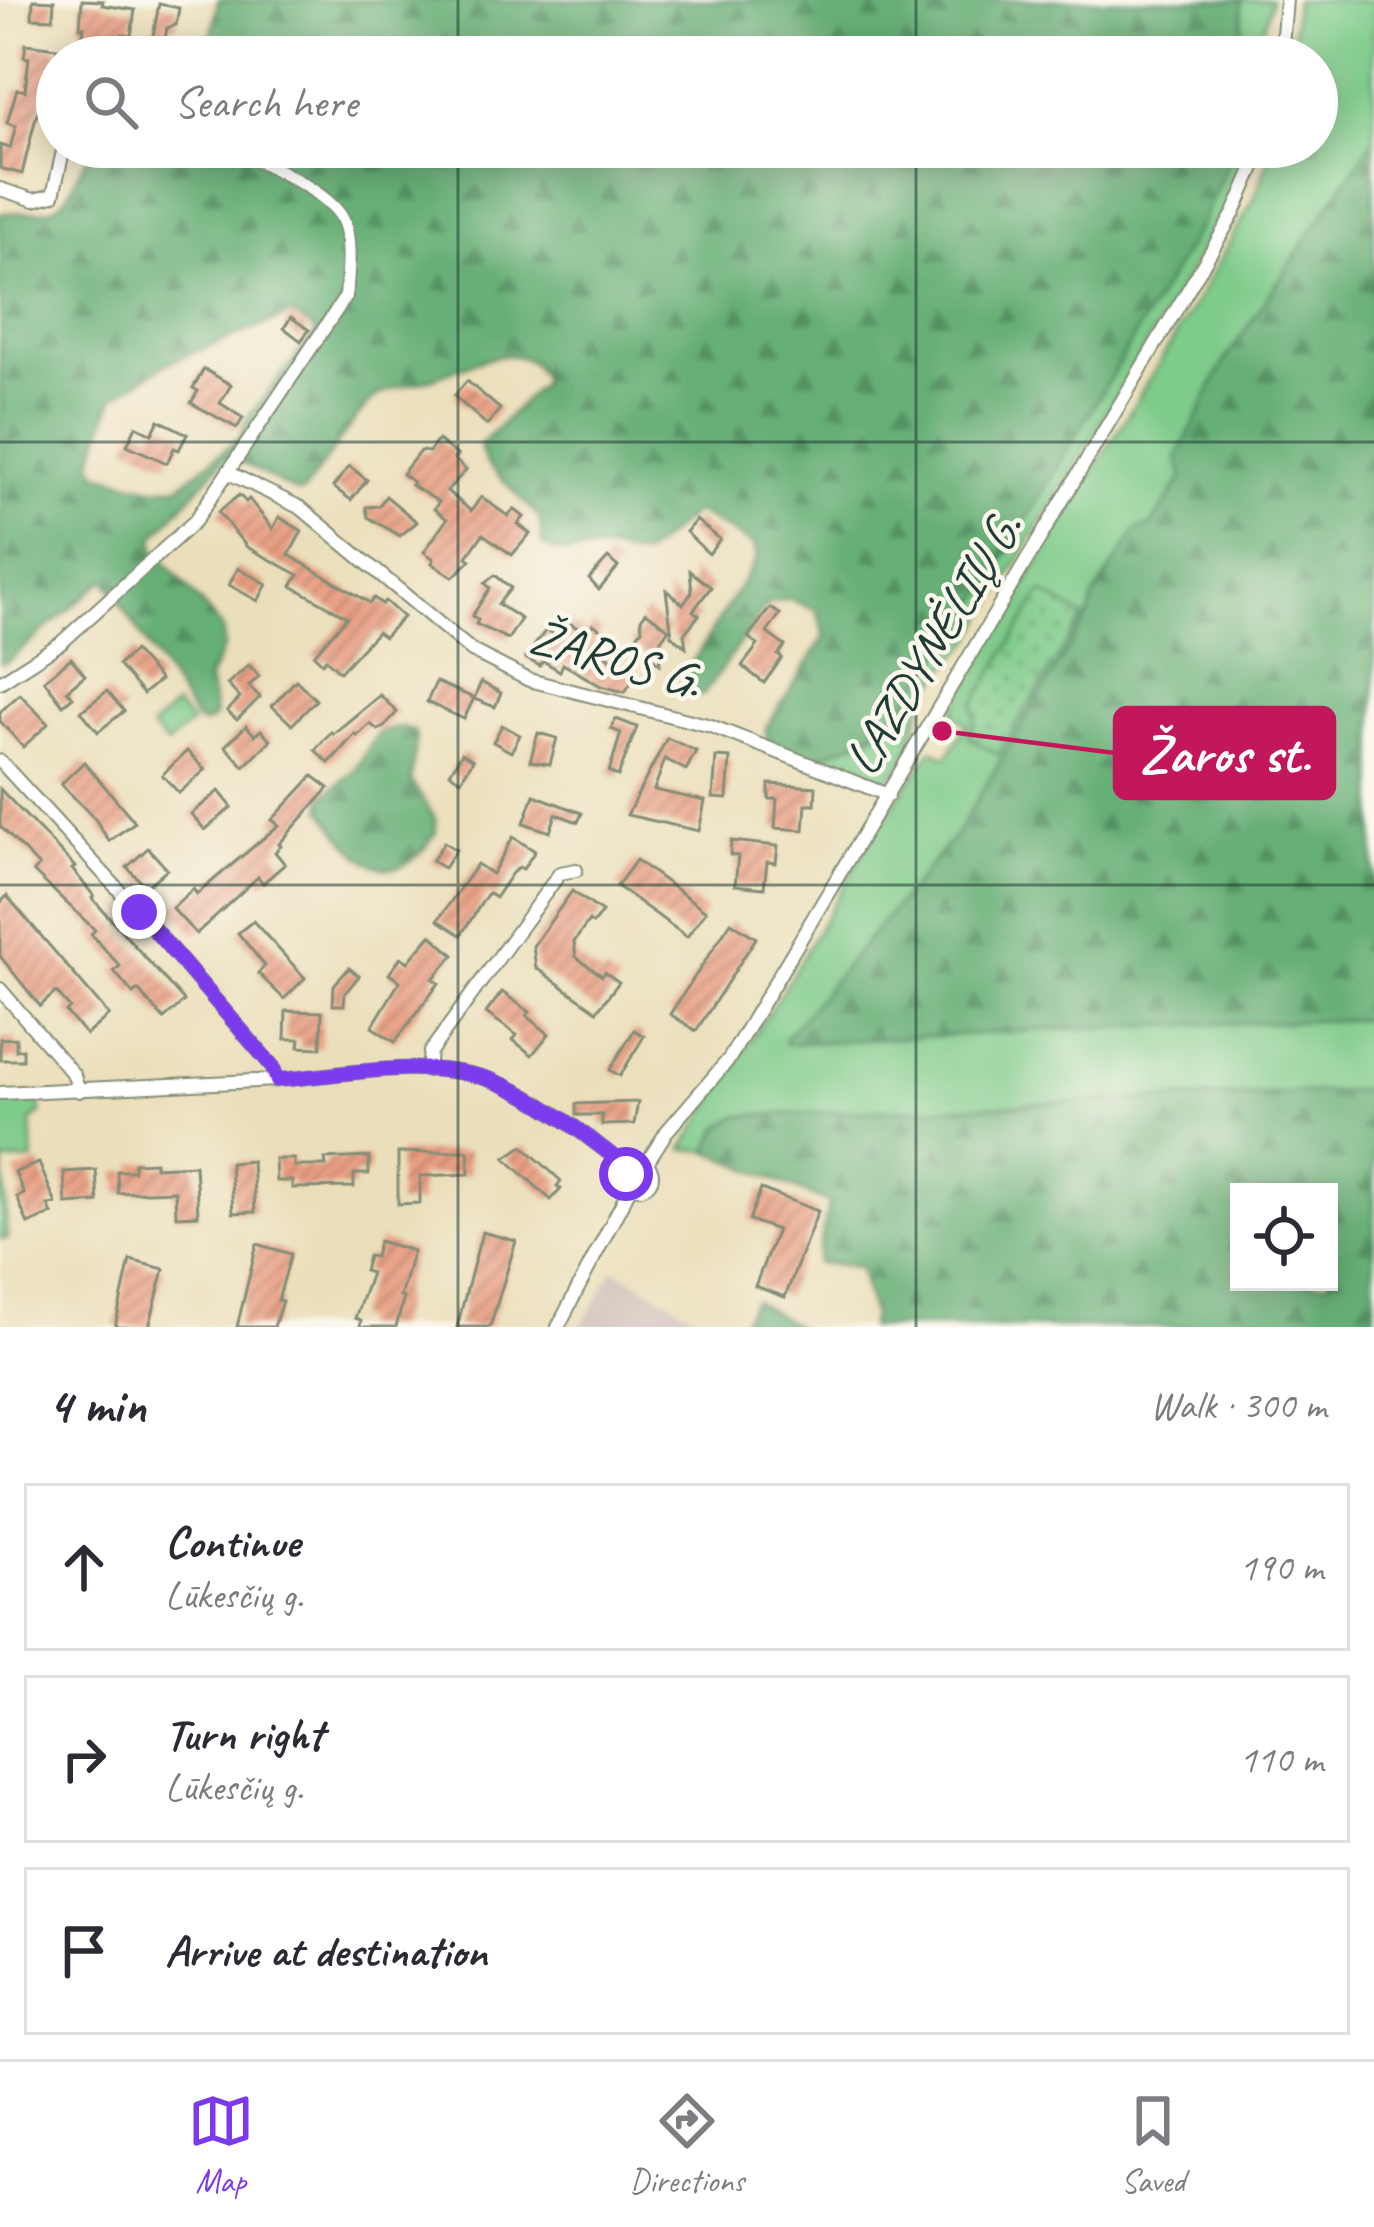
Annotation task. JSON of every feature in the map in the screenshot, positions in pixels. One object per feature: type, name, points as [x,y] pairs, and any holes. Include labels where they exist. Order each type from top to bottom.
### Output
[{"type":"street","points":[[1283,36],[1286,0]]},
{"type":"street","points":[[0,188],[34,200],[53,195],[59,168]]},
{"type":"street","points":[[0,682],[61,644],[195,521],[346,296],[345,226],[332,206],[268,168]]},
{"type":"street","name":"LAZDYNĖLIŲ G.","points":[[646,1164],[680,1115],[730,1059],[1234,213],[1254,168]]},
{"type":"street","name":"ŽAROS G.","points":[[229,473],[301,508],[363,555],[472,651],[502,668],[550,686],[711,726],[888,795]]},
{"type":"street","points":[[0,761],[169,946],[273,1067],[277,1080]]},
{"type":"street","points":[[428,1070],[430,1052],[560,873],[576,870]]},
{"type":"street","points":[[0,989],[74,1076],[79,1091]]},
{"type":"street","points":[[0,1093],[428,1070],[486,1079],[512,1089],[628,1168]]},
{"type":"street","points":[[646,1164],[651,1180],[643,1188],[632,1186],[628,1168],[646,1164]]},
{"type":"street","points":[[558,1327],[632,1186]]},
{"type":"shaded area","points":[[614,1269],[715,1327],[581,1327]]},
{"type":"green space","points":[[218,0],[1241,0],[1243,36],[212,36]]},
{"type":"green space","points":[[1241,0],[1271,0],[1263,32],[1243,36]]},
{"type":"green space","points":[[1295,0],[1374,0],[1374,139],[1306,245],[1183,477],[1151,526],[1094,596],[1089,614],[955,836],[784,1040],[786,1044],[1077,1028],[1374,1019],[1374,1090],[738,1116],[719,1129],[708,1151],[683,1149],[874,834],[932,750],[947,757],[967,724],[953,713],[969,678],[1197,300],[1255,197],[1265,168],[1338,168],[1338,36],[1292,36]]},
{"type":"green space","points":[[1374,139],[1374,1019],[1077,1028],[785,1044],[784,1039],[955,836],[1089,614],[1094,596],[1137,530],[1151,526],[1183,477],[1177,458],[1224,362]]},
{"type":"green space","points":[[82,168],[1226,168],[1200,225],[955,641],[890,723],[815,758],[767,741],[766,728],[825,636],[817,611],[790,599],[768,603],[703,695],[692,695],[685,688],[684,676],[757,558],[754,545],[695,512],[643,556],[602,550],[563,553],[542,543],[540,518],[486,463],[480,446],[542,382],[524,358],[509,356],[476,362],[377,396],[303,492],[228,455],[154,537],[155,550],[223,629],[224,647],[209,679],[215,717],[205,724],[196,721],[105,579],[0,663],[0,213],[39,212],[66,198]],"holes":[[[292,314],[317,331],[247,419],[240,438],[179,486],[152,488],[98,473],[92,461],[114,397],[167,363]]]},
{"type":"green space","points":[[1226,168],[1246,168],[970,643],[928,694],[905,760],[890,777],[879,781],[815,758],[890,723],[955,641],[1200,225]]},
{"type":"green space","points":[[1042,592],[1083,617],[998,755],[969,737],[974,704]]},
{"type":"green space","points":[[175,706],[191,723],[167,745],[151,728]]},
{"type":"green space","points":[[402,727],[414,731],[411,781],[435,818],[436,832],[420,853],[389,869],[362,857],[322,809],[324,797],[355,770],[378,733]]},
{"type":"green space","points":[[1374,1090],[1374,1327],[869,1327],[872,1316],[859,1267],[816,1263],[829,1203],[708,1151],[719,1129],[737,1116]]},
{"type":"green space","points":[[40,1100],[41,1114],[31,1121],[33,1160],[4,1162],[7,1239],[0,1239],[0,1101]]},
{"type":"green space","points":[[754,1301],[797,1327],[739,1327]]},
{"type":"building","points":[[33,0],[54,1],[53,19],[32,18]]},
{"type":"building","points":[[82,0],[135,10],[131,36],[83,36],[84,27],[80,27]]},
{"type":"building","points":[[159,4],[179,8],[176,25],[167,28],[166,36],[153,36]]},
{"type":"building","points":[[26,44],[36,45],[36,117],[22,174],[0,168],[0,145],[10,148],[16,126],[7,123],[17,89],[25,91],[29,58],[24,57]]},
{"type":"building","points":[[291,317],[309,330],[301,341],[284,328]]},
{"type":"building","points":[[204,369],[231,385],[220,403],[243,418],[237,428],[191,403]]},
{"type":"building","points":[[467,381],[500,409],[487,425],[454,396]]},
{"type":"building","points":[[159,420],[187,434],[167,463],[127,445],[136,426],[152,434]]},
{"type":"building","points":[[438,440],[457,455],[454,459],[466,470],[447,491],[471,511],[481,497],[508,516],[514,509],[524,517],[518,524],[530,534],[512,555],[483,534],[467,557],[471,560],[453,577],[424,552],[447,519],[434,509],[439,502],[402,474],[420,451],[429,452]]},
{"type":"building","points":[[349,466],[367,480],[351,500],[333,487]]},
{"type":"building","points":[[239,495],[246,502],[249,499],[273,529],[279,517],[302,531],[289,555],[370,603],[374,598],[382,604],[385,601],[403,617],[384,637],[377,632],[340,672],[326,659],[322,663],[314,655],[347,617],[292,586],[299,575],[247,547],[218,512]]},
{"type":"building","points":[[386,496],[417,522],[400,536],[368,517],[366,507],[379,506]]},
{"type":"building","points":[[696,520],[720,539],[709,554],[686,532]]},
{"type":"building","points":[[608,558],[618,567],[599,590],[589,579]]},
{"type":"building","points":[[238,568],[267,584],[258,601],[229,585]]},
{"type":"building","points":[[690,571],[711,587],[693,611],[699,615],[684,634],[686,647],[672,636],[666,590],[683,604],[692,592]]},
{"type":"building","points":[[495,575],[511,588],[498,604],[521,619],[508,639],[476,624],[472,616],[490,588],[485,583]]},
{"type":"building","points":[[770,608],[780,614],[767,633],[785,646],[764,683],[742,666],[758,645],[748,637]]},
{"type":"building","points":[[646,612],[669,629],[658,644],[660,664],[631,643],[642,629]]},
{"type":"building","points":[[567,622],[587,633],[593,624],[603,631],[593,645],[635,676],[625,692],[601,686],[563,664],[560,671],[525,658],[546,630],[558,637]]},
{"type":"building","points":[[134,651],[160,680],[143,694],[118,665]]},
{"type":"building","points":[[71,658],[85,675],[67,690],[73,697],[63,705],[44,680]]},
{"type":"building","points":[[249,665],[259,676],[249,686],[260,697],[237,720],[227,711],[240,698],[227,684]]},
{"type":"building","points":[[296,680],[316,700],[292,725],[272,706]]},
{"type":"building","points":[[436,682],[474,698],[464,719],[427,702]]},
{"type":"building","points":[[481,682],[501,693],[495,707],[474,699]]},
{"type":"building","points":[[107,691],[124,711],[98,732],[81,711]]},
{"type":"building","points":[[20,694],[48,724],[23,747],[0,721],[0,712]]},
{"type":"building","points":[[380,695],[397,712],[384,727],[378,730],[370,724],[329,763],[315,750],[331,732]]},
{"type":"building","points":[[616,719],[637,727],[618,776],[609,772],[621,733],[611,729]]},
{"type":"building","points":[[502,725],[520,735],[511,752],[493,742]]},
{"type":"building","points":[[246,726],[255,735],[261,730],[271,740],[244,766],[225,746]]},
{"type":"building","points":[[538,733],[557,738],[550,764],[530,761]]},
{"type":"building","points":[[667,738],[696,751],[686,770],[665,759],[654,790],[705,801],[699,831],[627,815]]},
{"type":"building","points":[[187,751],[205,770],[179,793],[162,775]]},
{"type":"building","points":[[462,753],[473,760],[461,780],[450,773]]},
{"type":"building","points":[[716,757],[730,758],[727,799],[713,798]]},
{"type":"building","points":[[84,762],[135,822],[109,841],[61,784]]},
{"type":"building","points":[[313,776],[329,788],[279,844],[275,852],[285,864],[263,883],[258,877],[196,934],[172,908],[193,889],[197,894],[279,825],[272,820]]},
{"type":"building","points":[[769,784],[816,787],[815,804],[806,804],[804,830],[775,828],[777,799],[769,799]]},
{"type":"building","points":[[0,789],[75,867],[92,898],[184,1001],[164,1019],[138,990],[133,994],[114,971],[120,966],[91,934],[95,930],[34,872],[39,866],[0,826]]},
{"type":"building","points":[[219,791],[232,807],[205,830],[191,814]]},
{"type":"building","points":[[534,795],[582,813],[578,822],[556,814],[550,832],[524,823]]},
{"type":"building","points":[[513,837],[535,851],[523,869],[512,873],[495,898],[488,893],[461,935],[438,920],[477,864],[492,874]]},
{"type":"building","points":[[731,841],[778,846],[776,863],[767,862],[764,888],[735,885],[738,856],[730,855]]},
{"type":"building","points":[[444,842],[456,850],[444,868],[432,861]]},
{"type":"building","points":[[148,848],[167,869],[146,887],[127,867]]},
{"type":"building","points":[[636,860],[706,911],[687,937],[617,886]]},
{"type":"building","points":[[572,891],[602,912],[574,942],[576,957],[619,982],[597,1011],[536,968],[533,946]]},
{"type":"building","points":[[7,896],[109,1015],[86,1035],[56,992],[40,1006],[0,956],[0,903]]},
{"type":"building","points":[[253,921],[305,978],[284,999],[258,973],[265,966],[238,933]]},
{"type":"building","points":[[731,922],[756,938],[696,1031],[670,1014]]},
{"type":"building","points":[[431,935],[454,955],[433,979],[439,983],[395,1042],[372,1027],[400,981],[389,974],[401,957],[408,962]]},
{"type":"building","points":[[349,968],[359,976],[345,993],[344,1005],[333,1005],[334,985]]},
{"type":"building","points":[[502,992],[530,1012],[527,1016],[549,1034],[532,1055],[513,1040],[517,1035],[486,1013]]},
{"type":"building","points":[[286,1011],[322,1012],[321,1048],[299,1047],[300,1039],[285,1039]]},
{"type":"building","points":[[634,1030],[644,1036],[620,1076],[610,1070]]},
{"type":"building","points":[[16,1038],[16,1050],[23,1049],[23,1060],[0,1060],[0,1039]]},
{"type":"building","points":[[638,1102],[634,1124],[602,1125],[602,1115],[576,1115],[576,1104]]},
{"type":"building","points":[[523,1146],[561,1181],[557,1186],[561,1189],[551,1200],[505,1158]]},
{"type":"building","points":[[468,1151],[469,1174],[420,1176],[420,1203],[398,1204],[398,1153]]},
{"type":"building","points":[[369,1157],[369,1174],[354,1174],[354,1187],[292,1188],[292,1181],[276,1181],[275,1159],[294,1159],[294,1166],[326,1166],[325,1159]]},
{"type":"building","points":[[252,1161],[255,1212],[233,1213],[230,1163]]},
{"type":"building","points":[[155,1162],[155,1167],[195,1165],[198,1215],[176,1216],[175,1191],[118,1193],[117,1171],[134,1171],[134,1163]]},
{"type":"building","points":[[39,1163],[56,1204],[48,1205],[52,1214],[28,1224],[17,1197],[24,1194],[15,1172]]},
{"type":"building","points":[[96,1170],[98,1202],[66,1204],[64,1172]]},
{"type":"building","points":[[761,1189],[818,1211],[785,1297],[755,1286],[777,1230],[749,1220]]},
{"type":"building","points":[[482,1232],[516,1241],[490,1327],[457,1327]]},
{"type":"building","points":[[379,1241],[413,1251],[400,1297],[404,1298],[396,1327],[360,1327],[361,1320],[355,1318],[371,1273],[364,1271]]},
{"type":"building","points":[[257,1244],[291,1254],[278,1300],[282,1301],[274,1327],[237,1327]]},
{"type":"building","points":[[130,1260],[164,1269],[149,1327],[115,1327]]},
{"type":"place","name":"Žaros st.","points":[[942,731]]},
{"type":"route","points":[[139,912],[273,1067],[277,1080],[428,1070],[486,1079],[541,1106],[628,1168],[626,1174]]}]
